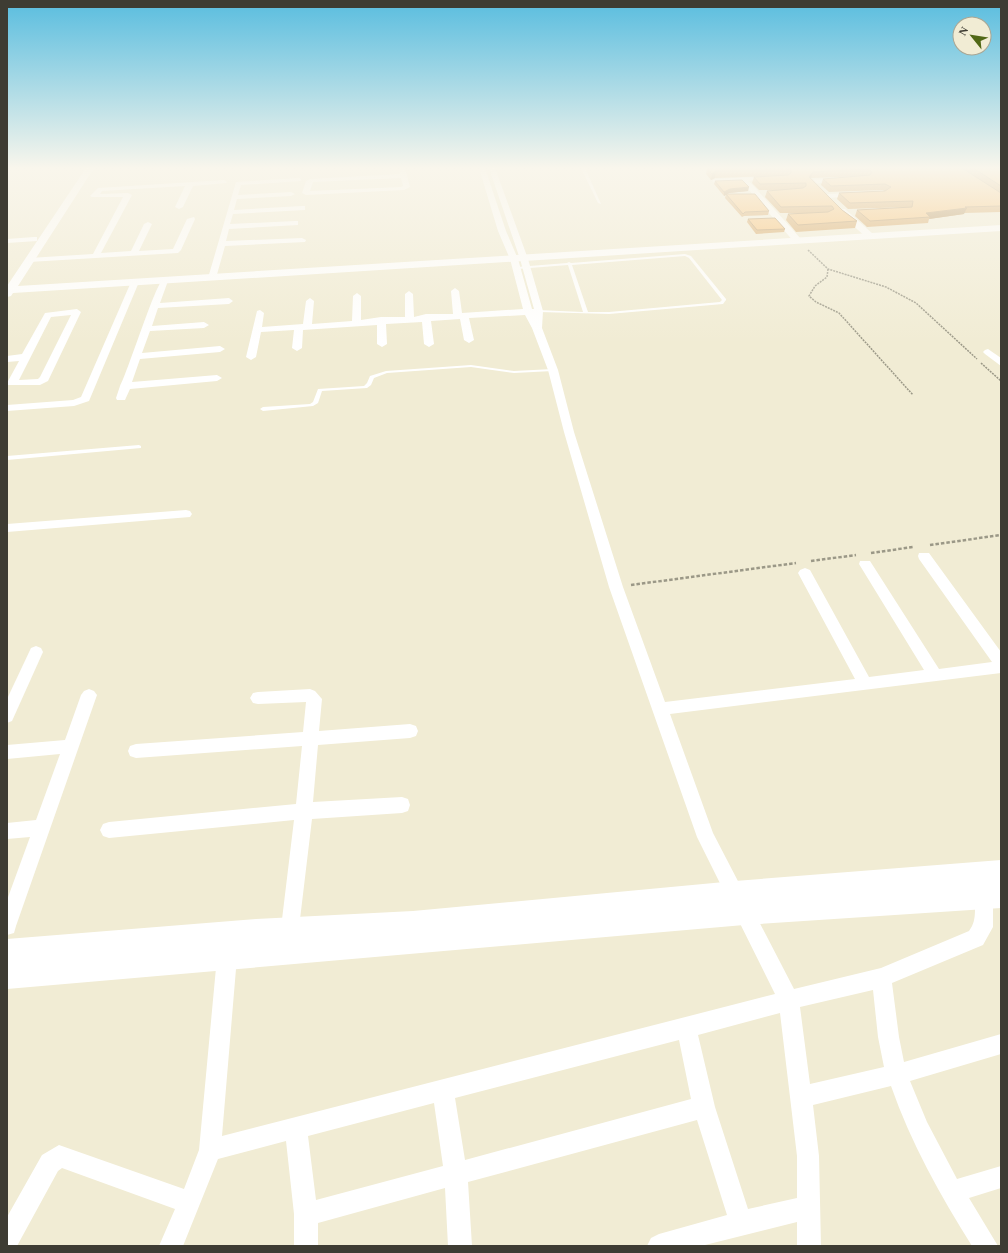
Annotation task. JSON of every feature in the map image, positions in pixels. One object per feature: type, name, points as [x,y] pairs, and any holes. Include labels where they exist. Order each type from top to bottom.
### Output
[{"type":"street","points":[[9,287],[42,226]]},
{"type":"street","points":[[9,287],[51,226]]},
{"type":"street","points":[[96,255],[111,226]]},
{"type":"street","points":[[134,253],[147,226]]},
{"type":"street","points":[[29,260],[176,250],[187,226]]},
{"type":"street","points":[[212,275],[226,227],[235,226]]},
{"type":"street","points":[[501,226],[519,260],[528,311],[537,328],[553,370],[569,432],[614,580],[706,837],[789,1000],[808,1156],[809,1246]]},
{"type":"street","points":[[509,226],[519,260],[539,310],[537,328]]},
{"type":"street","points":[[786,226],[797,239]]},
{"type":"street","points":[[860,226],[867,234]]},
{"type":"street","points":[[9,287],[212,275],[519,260],[968,226]]},
{"type":"street","points":[[867,234],[1001,228]]},
{"type":"street","points":[[7,241],[34,239]]},
{"type":"street","points":[[221,244],[302,240]]},
{"type":"street","points":[[9,287],[164,281],[212,275]]},
{"type":"street","points":[[121,398],[164,281]]},
{"type":"street","points":[[7,408],[74,402],[85,399],[135,282]]},
{"type":"street","points":[[455,291],[469,340]]},
{"type":"street","points":[[409,294],[410,318]]},
{"type":"street","points":[[356,322],[357,296]]},
{"type":"street","points":[[154,306],[229,301]]},
{"type":"street","points":[[297,348],[310,301]]},
{"type":"street","points":[[257,330],[381,320],[539,310]]},
{"type":"street","points":[[7,366],[23,361],[48,315],[78,313],[44,379],[40,382],[12,383],[23,361]]},
{"type":"street","points":[[251,358],[260,313]]},
{"type":"street","points":[[426,317],[429,344]]},
{"type":"street","points":[[381,320],[382,344]]},
{"type":"street","points":[[146,329],[204,324]]},
{"type":"street","points":[[136,356],[220,349]]},
{"type":"street","points":[[988,352],[1001,363]]},
{"type":"street","points":[[7,359],[23,361]]},
{"type":"street","points":[[125,386],[217,378]]},
{"type":"street","points":[[7,528],[186,514]]},
{"type":"street","points":[[924,556],[1001,663]]},
{"type":"street","points":[[865,564],[935,675]]},
{"type":"street","points":[[805,573],[865,684]]},
{"type":"street","points":[[7,716],[36,652]]},
{"type":"street","points":[[659,709],[1001,667]]},
{"type":"street","points":[[7,926],[89,696]]},
{"type":"street","points":[[258,698],[312,697],[314,699],[304,811],[288,941]]},
{"type":"street","points":[[136,751],[410,731]]},
{"type":"street","points":[[7,752],[72,746]]},
{"type":"street","points":[[109,830],[304,811],[402,805]]},
{"type":"street","points":[[7,831],[42,828]]},
{"type":"street","points":[[7,951],[288,941],[494,936],[740,903],[1001,872]]},
{"type":"street","points":[[210,1150],[296,1129],[789,1000],[881,978],[976,938],[984,927],[992,897],[740,903]]},
{"type":"street","points":[[7,976],[227,957],[288,941]]},
{"type":"street","points":[[171,1246],[190,1203],[210,1150],[227,957]]},
{"type":"street","points":[[881,978],[892,1056],[910,1108],[951,1192],[986,1246]]},
{"type":"street","points":[[686,1027],[704,1107],[742,1222]]},
{"type":"street","points":[[801,1097],[898,1074],[1001,1044]]},
{"type":"street","points":[[443,1090],[456,1175],[460,1246]]},
{"type":"street","points":[[306,1214],[456,1175],[704,1107]]},
{"type":"street","points":[[296,1129],[306,1214],[306,1246]]},
{"type":"street","points":[[7,1238],[50,1163],[59,1156],[190,1203]]},
{"type":"street","points":[[951,1192],[1001,1177]]},
{"type":"street","points":[[659,1246],[742,1222],[809,1207]]},
{"type":"lane","points":[[519,260],[569,263],[685,255],[690,256],[724,300],[721,303],[586,313],[539,310]]},
{"type":"lane","points":[[569,263],[586,313]]},
{"type":"lane","points":[[263,409],[311,405],[315,403],[320,390],[365,387],[369,384],[372,377],[386,372],[471,366],[514,372],[553,370]]},
{"type":"lane","points":[[7,458],[139,447]]},
{"type":"path","points":[[797,239],[828,269],[886,287],[916,302],[1001,382]]},
{"type":"path","points":[[828,269],[827,277],[815,286],[809,296],[816,302],[839,313],[913,396]]},
{"type":"building","points":[[754,226],[783,226],[785,229],[757,230]]}]
